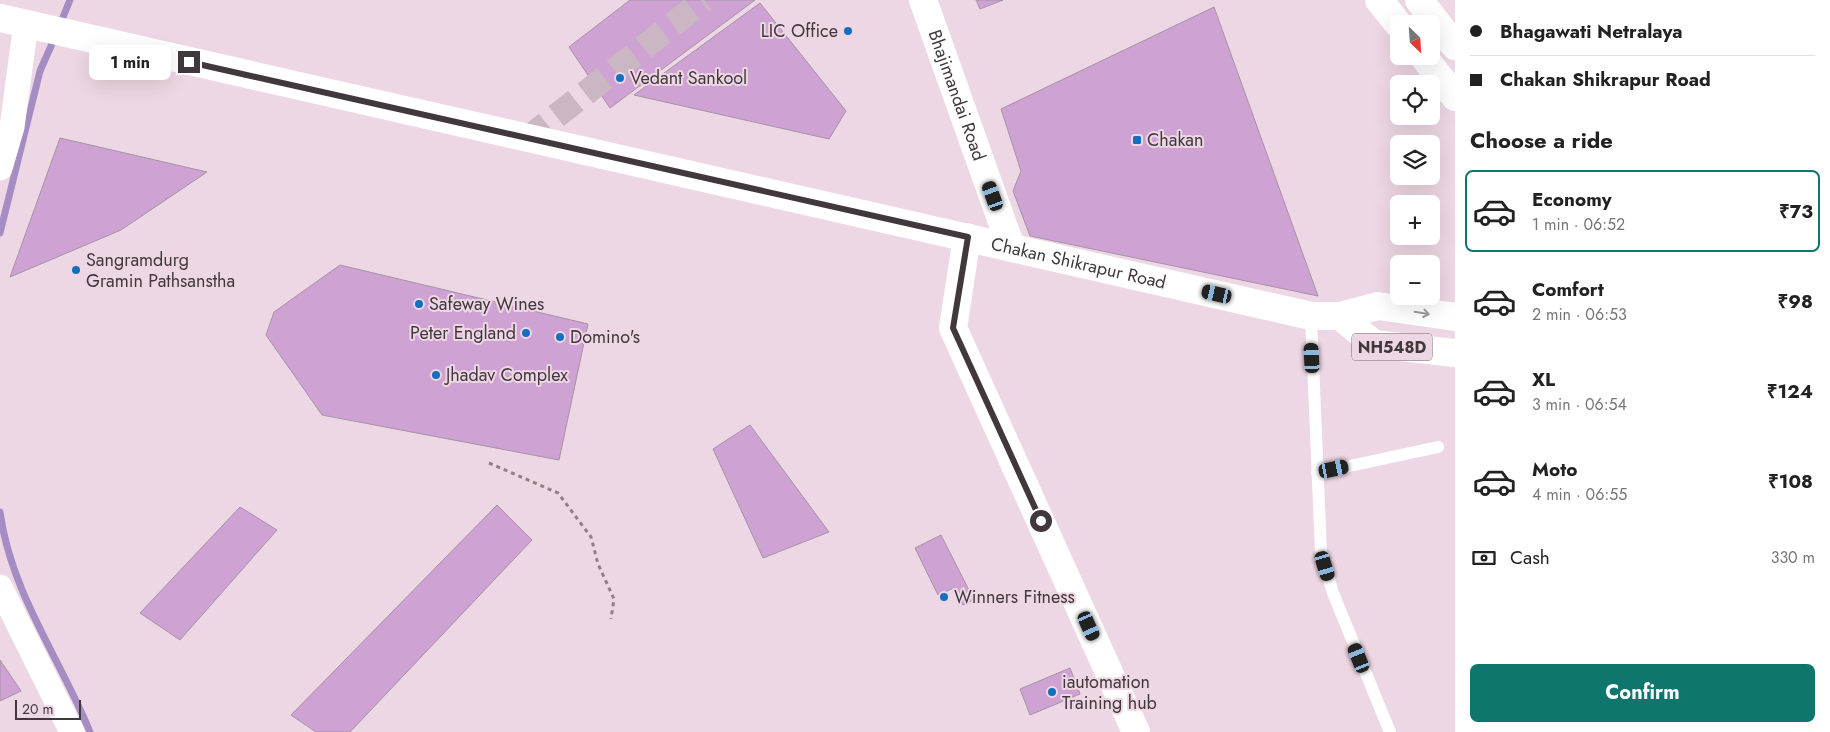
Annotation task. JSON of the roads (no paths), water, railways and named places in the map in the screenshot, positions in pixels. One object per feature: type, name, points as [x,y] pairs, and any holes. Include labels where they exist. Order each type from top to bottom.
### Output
[{"type":"main road","name":"Bhajimandai Road","points":[[922,0],[1011,247]]},
{"type":"main road","points":[[1379,0],[1391,15]]},
{"type":"main road","points":[[1419,0],[1455,46]]},
{"type":"main road","name":"Chakan Shikrapur Road","points":[[22,23],[1312,316],[1340,316],[1378,306],[1455,317]]},
{"type":"main road","points":[[1430,65],[1455,97]]},
{"type":"main road","points":[[968,237],[953,328],[1136,732]]},
{"type":"main road","name":"NH548D","points":[[1340,316],[1374,344],[1455,354]]},
{"type":"street","points":[[0,168],[12,127],[22,23]]},
{"type":"street","points":[[0,587],[72,732]]},
{"type":"lane","points":[[1312,316],[1321,552],[1333,593],[1390,732]]},
{"type":"lane","points":[[1317,473],[1438,447]]},
{"type":"waterway","points":[[59,27],[70,0]]},
{"type":"waterway","points":[[0,233],[40,71],[55,37]]},
{"type":"waterway","points":[[0,512],[14,570],[25,598],[90,732]]},
{"type":"tunnel","points":[[527,139],[704,0]]},
{"type":"place","name":"LIC Office","points":[[848,31]]},
{"type":"place","name":"Vedant Sankool","points":[[620,78]]},
{"type":"place","name":"Chakan","points":[[1137,140]]},
{"type":"place","name":"Sangramdurg Gramin Pathsanstha","points":[[76,270]]},
{"type":"place","name":"Safeway Wines","points":[[419,304]]},
{"type":"place","name":"Peter England","points":[[526,333]]},
{"type":"place","name":"Domino's","points":[[560,337]]},
{"type":"place","name":"Jhadav Complex","points":[[436,375]]},
{"type":"place","name":"Winners Fitness","points":[[944,597]]},
{"type":"place","name":"iautomation Training hub","points":[[1052,692]]}]
